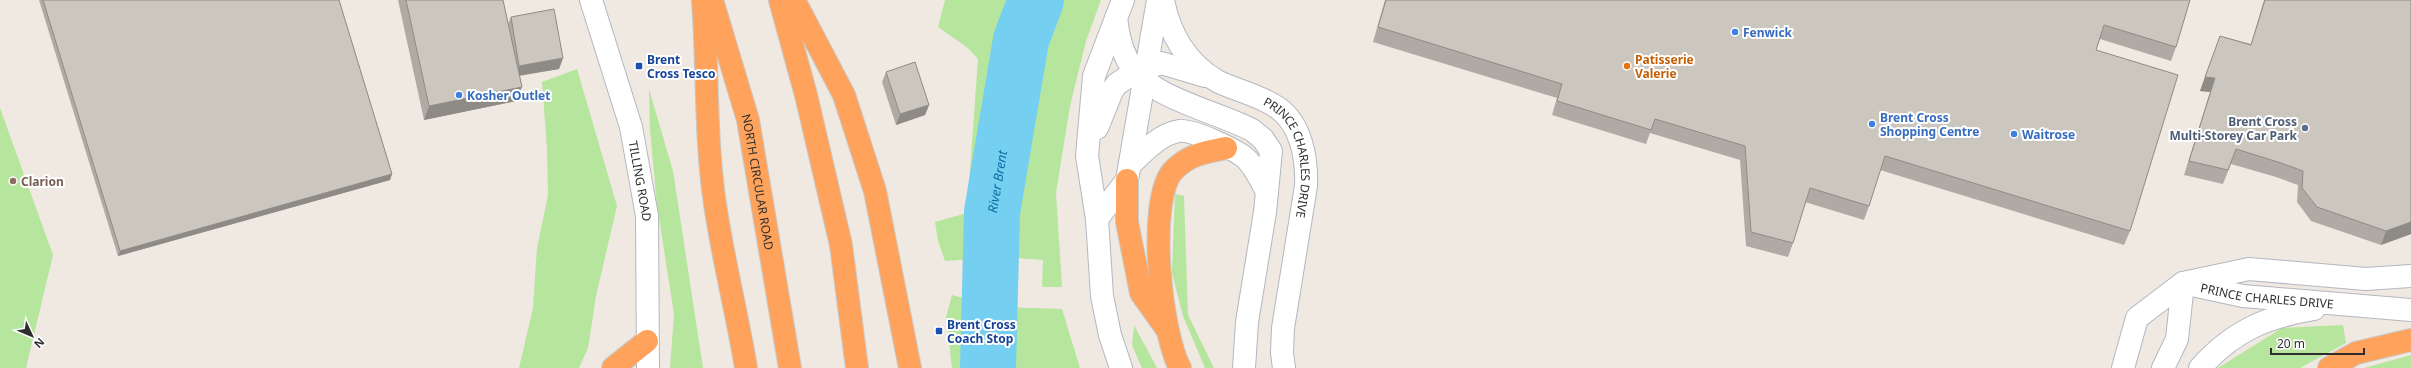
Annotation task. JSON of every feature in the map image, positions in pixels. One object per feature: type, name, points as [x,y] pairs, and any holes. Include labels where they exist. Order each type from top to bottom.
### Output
[{"type":"highway","points":[[703,0],[707,59],[708,128],[715,203],[746,368]]},
{"type":"highway","name":"NORTH CIRCULAR ROAD","points":[[712,0],[748,120],[790,368]]},
{"type":"highway","points":[[780,0],[806,95],[841,245],[857,368]]},
{"type":"highway","points":[[794,0],[844,95],[875,191],[910,368]]},
{"type":"highway","points":[[1180,368],[1168,331],[1158,257],[1160,215],[1166,183],[1172,173],[1190,157],[1226,148]]},
{"type":"highway","points":[[1128,173],[1127,222],[1141,293],[1168,331]]},
{"type":"highway","points":[[2329,368],[2356,353],[2411,340]]},
{"type":"highway","points":[[614,368],[647,341]]},
{"type":"street","name":"TILLING ROAD","points":[[591,0],[631,127],[647,216],[648,368]]},
{"type":"street","points":[[1128,173],[1141,73],[1158,0]]},
{"type":"street","name":"PRINCE CHARLES DRIVE","points":[[1163,0],[1172,32],[1181,48],[1192,62],[1217,81],[1280,109],[1294,127],[1302,145],[1307,167],[1306,186],[1283,328],[1282,353],[1284,368]]},
{"type":"street","points":[[1119,9],[1120,40],[1127,60],[1159,91],[1240,123],[1263,139],[1271,151],[1267,192],[1248,315],[1244,368]]},
{"type":"street","points":[[1119,9],[1094,76],[1087,156],[1097,219],[1102,296],[1110,334],[1121,368]]},
{"type":"street","points":[[1087,156],[1105,103],[1117,84],[1161,63],[1170,64],[1217,81]]},
{"type":"street","points":[[1097,219],[1128,173],[1155,143],[1180,131],[1194,131],[1244,156],[1256,172],[1267,192]]},
{"type":"street","points":[[2163,368],[2177,339],[2183,283],[2249,269],[2366,279],[2411,276]]},
{"type":"street","name":"PRINCE CHARLES DRIVE","points":[[2123,368],[2137,318],[2183,283],[2243,296],[2411,310]]},
{"type":"street","name":"PRINCE CHARLES DRIVE","points":[[2200,368],[2235,335],[2259,323],[2284,314],[2341,305]]},
{"type":"green space","points":[[945,0],[1024,0],[1011,34],[988,213],[986,258],[945,261],[938,241],[935,222],[967,213],[978,59],[968,48],[938,27]]},
{"type":"green space","points":[[1048,0],[1101,0],[1086,41],[1070,106],[1056,193],[1062,287],[1042,287],[1043,260],[1001,257],[1004,216],[1031,43]]},
{"type":"green space","points":[[577,69],[617,206],[596,296],[588,348],[579,368],[519,368],[533,308],[537,248],[548,195],[547,149],[542,82]]},
{"type":"green space","points":[[649,89],[673,171],[703,368],[670,368],[674,314],[657,205],[650,130]]},
{"type":"green space","name":"Clarion","points":[[0,108],[53,255],[26,368],[0,368]]},
{"type":"green space","points":[[1175,194],[1184,196],[1188,315],[1214,368],[1205,368],[1183,316],[1172,273]]},
{"type":"green space","points":[[952,295],[984,304],[977,368],[952,368],[946,317]]},
{"type":"green space","points":[[1005,307],[1062,309],[1080,368],[1010,368]]},
{"type":"green space","points":[[1134,325],[1157,368],[1142,368],[1132,345]]},
{"type":"green space","points":[[2343,325],[2346,343],[2300,368],[2218,368],[2282,328]]},
{"type":"green space","points":[[2411,355],[2411,368],[2364,368]]},
{"type":"building","points":[[43,0],[339,0],[392,174],[120,251]]},
{"type":"building","points":[[406,0],[503,0],[522,87],[429,106]]},
{"type":"building","name":"Brent Cross Shopping Centre","points":[[1386,0],[2190,0],[2176,47],[2104,25],[2096,50],[2178,75],[2130,231],[1885,156],[1869,206],[1810,188],[1793,243],[1751,232],[1745,146],[1655,119],[1651,130],[1557,101],[1562,84],[1378,27]]},
{"type":"building","name":"Brent Cross Multi-Storey Car Park","points":[[2265,0],[2411,0],[2411,222],[2386,231],[2317,207],[2302,188],[2303,171],[2236,149],[2228,170],[2189,161],[2215,78],[2205,77],[2220,36],[2251,45]]},
{"type":"building","points":[[554,9],[563,58],[519,66],[511,17]]},
{"type":"building","points":[[915,62],[929,105],[900,114],[886,72]]},
{"type":"waterway","name":"River Brent","points":[[988,368],[992,212],[1021,40],[1036,0]]},
{"type":"place","name":"Fenwick","points":[[1735,32]]},
{"type":"place","name":"Brent Cross Tesco","points":[[639,66]]},
{"type":"place","name":"Patisserie Valerie","points":[[1627,66]]},
{"type":"place","name":"Kosher Outlet","points":[[459,95]]},
{"type":"place","name":"Brent Cross Shopping Centre","points":[[1872,124]]},
{"type":"place","name":"Brent Cross Multi-Storey Car Park","points":[[2305,128]]},
{"type":"place","name":"Waitrose","points":[[2014,134]]},
{"type":"place","name":"Clarion","points":[[13,181]]},
{"type":"place","name":"Brent Cross Coach Stop","points":[[939,331]]}]
